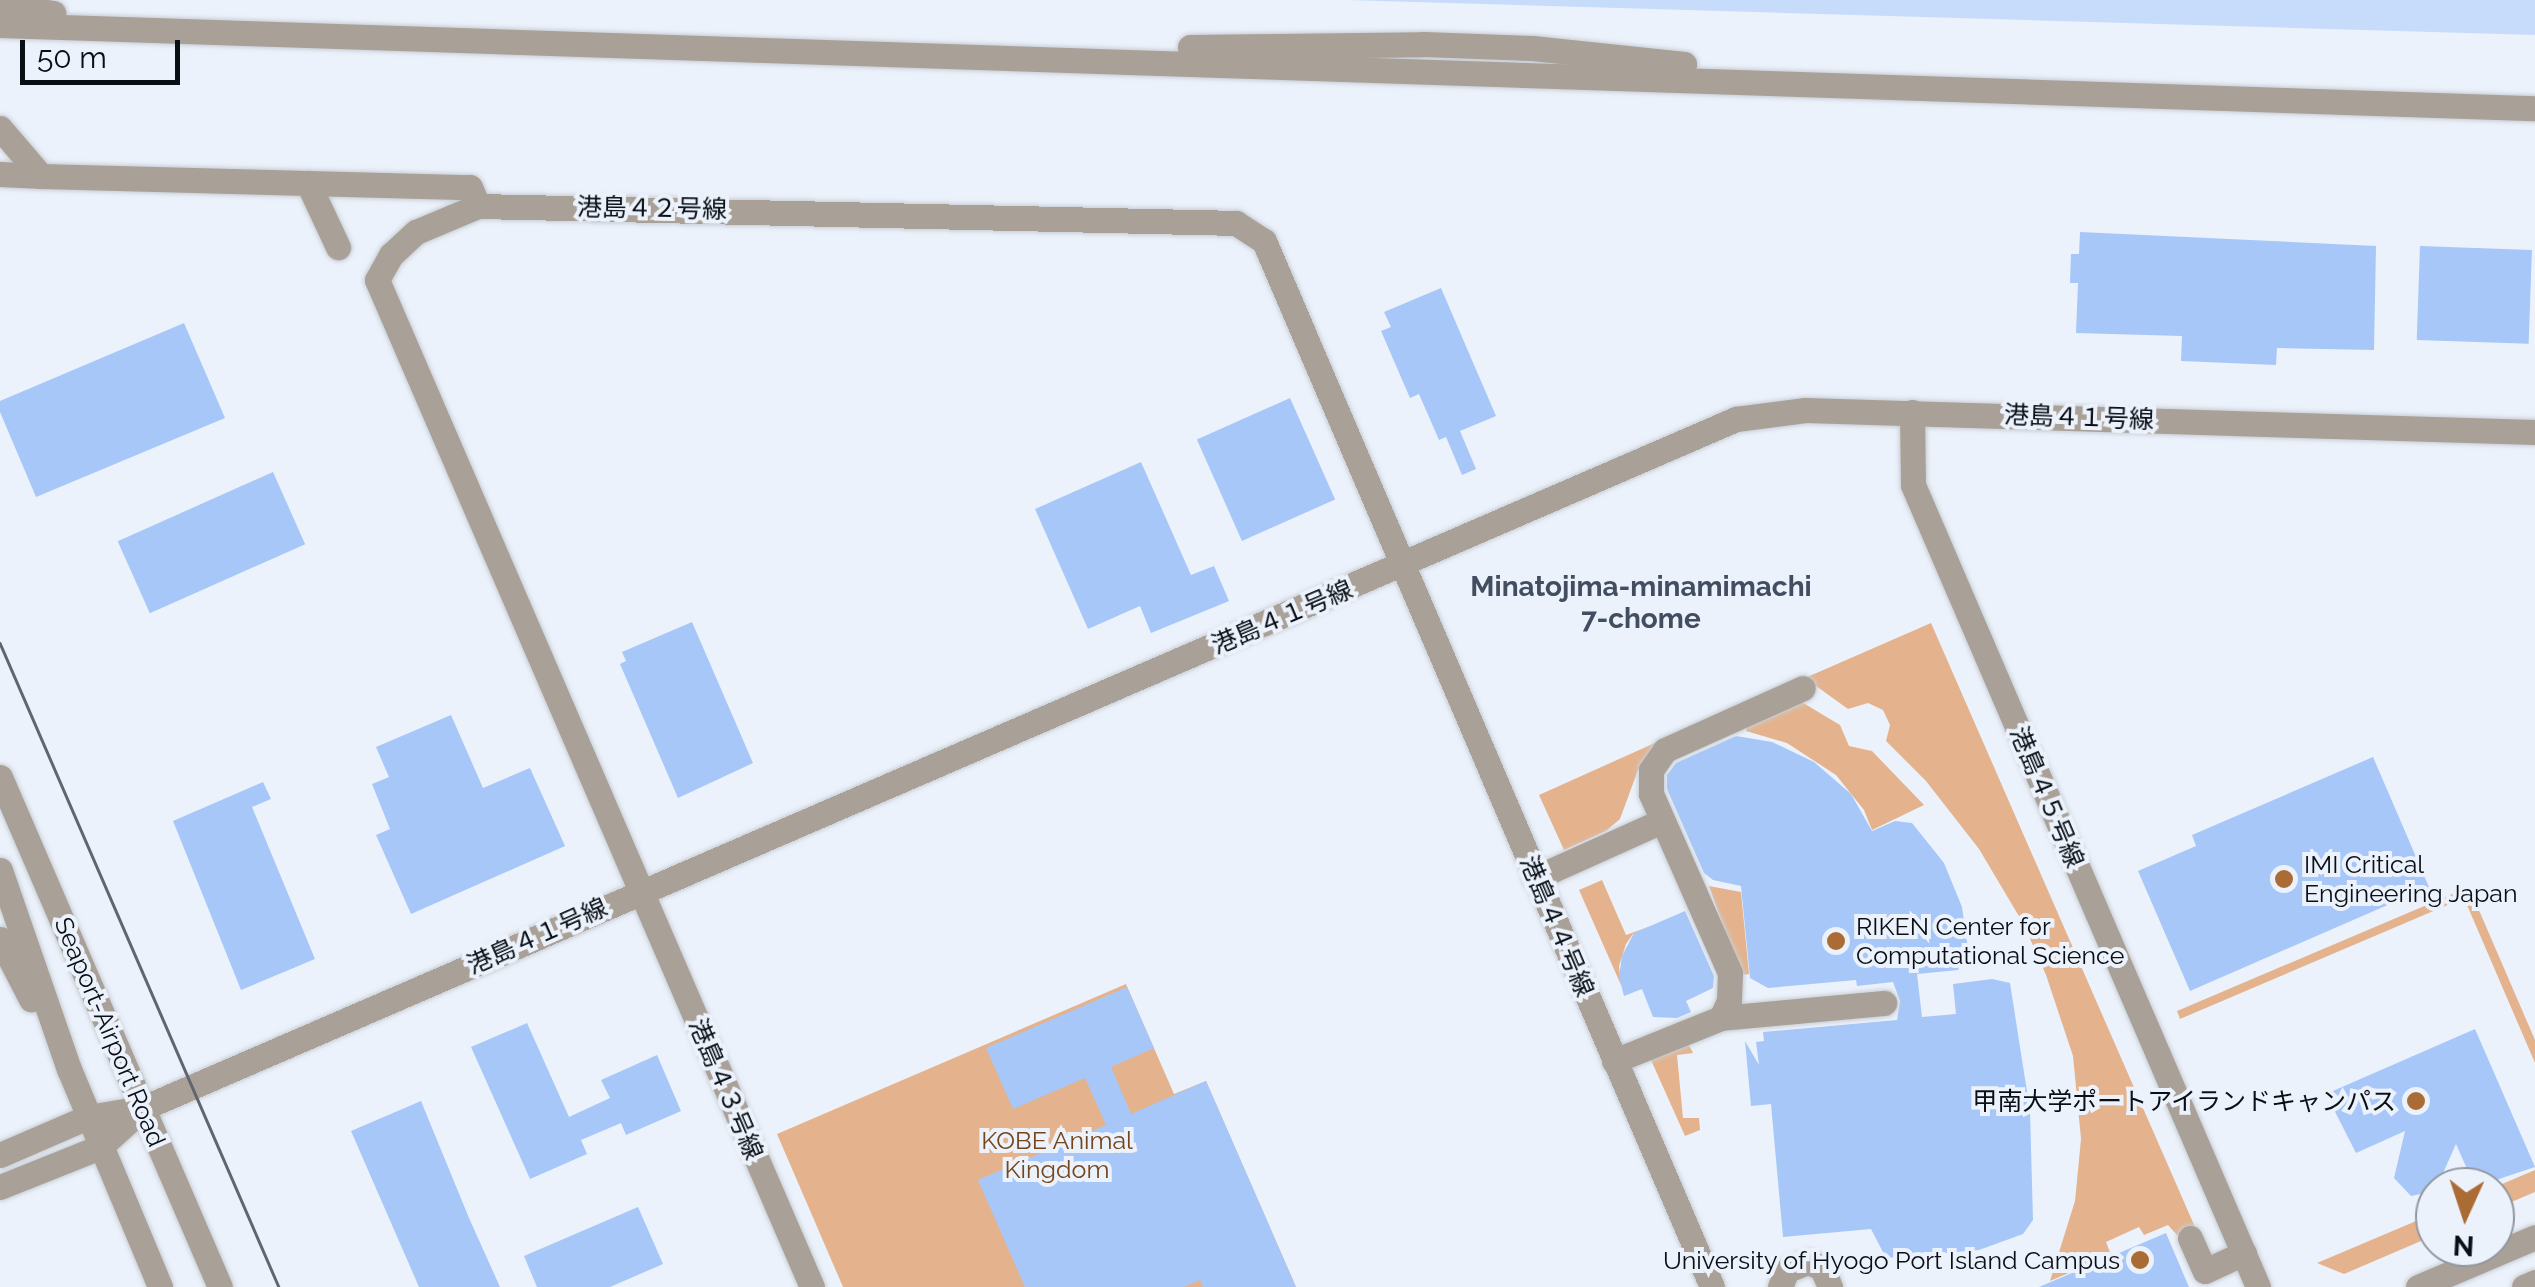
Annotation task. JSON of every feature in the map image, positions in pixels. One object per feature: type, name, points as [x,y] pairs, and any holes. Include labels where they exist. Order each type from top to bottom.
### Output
[{"type":"street","points":[[0,5],[182,32]]},
{"type":"street","points":[[0,25],[2535,108]]},
{"type":"street","points":[[0,128],[41,176]]},
{"type":"street","points":[[0,174],[470,187],[478,206]]},
{"type":"street","points":[[308,183],[338,248]]},
{"type":"street","name":"港島４２号線","points":[[641,891],[377,280],[391,256],[416,232],[478,206],[1236,223],[1264,242],[1404,564]]},
{"type":"street","name":"港島４１号線","points":[[0,1155],[88,1117],[143,1108],[1736,418],[1805,410],[2535,432]]},
{"type":"street","name":"港島４５号線","points":[[1912,412],[1913,485],[2258,1287]]},
{"type":"street","name":"港島４４号線","points":[[1404,564],[1712,1287]]},
{"type":"street","points":[[1722,1018],[1729,1001],[1730,973],[1662,821],[1650,778],[1665,750],[1803,688]]},
{"type":"street","name":"Seaport-Airport Road","points":[[0,778],[220,1287]]},
{"type":"street","points":[[1535,878],[1662,821]]},
{"type":"street","name":"Seaport-Airport Road","points":[[0,870],[68,1070],[160,1287]]},
{"type":"street","name":"港島４３号線","points":[[641,891],[812,1287]]},
{"type":"street","points":[[0,939],[68,1070]]},
{"type":"street","points":[[1614,1061],[1722,1018],[1884,1003]]},
{"type":"street","points":[[0,1187],[100,1148],[143,1108]]},
{"type":"street","points":[[2418,1287],[2535,1237]]},
{"type":"street","points":[[2190,1238],[2204,1271],[2244,1253]]},
{"type":"street","points":[[1780,1287],[1786,1270],[1808,1262],[1822,1268],[1830,1287]]},
{"type":"street","points":[[2524,1287],[2535,1282]]},
{"type":"green space","points":[[1931,623],[2195,1227],[2177,1235],[2168,1225],[2144,1235],[2139,1227],[2106,1242],[2111,1255],[2050,1281],[2075,1201],[2081,1139],[2073,1056],[2046,975],[2023,923],[1979,849],[1926,781],[1886,741],[1890,725],[1883,710],[1868,703],[1848,709],[1805,678]]},
{"type":"green space","points":[[1800,701],[1840,725],[1849,746],[1872,751],[1924,805],[1872,830],[1864,810],[1836,775],[1787,743],[1746,731],[1747,722]]},
{"type":"green space","points":[[1657,742],[1638,770],[1620,819],[1606,831],[1564,850],[1539,795]]},
{"type":"green space","points":[[1602,880],[1626,935],[1651,926],[1633,934],[1626,944],[1619,966],[1621,985],[1579,890]]},
{"type":"green space","points":[[1709,886],[1741,892],[1749,974],[1741,975]]},
{"type":"green space","points":[[2469,887],[2535,1040],[2535,1063],[2464,898],[2180,1019],[2177,1011]]},
{"type":"green space","name":"KOBE Animal Kingdom","points":[[1126,984],[1174,1094],[1206,1081],[1296,1287],[843,1287],[777,1134]]},
{"type":"green space","points":[[1688,1043],[1693,1053],[1677,1055],[1683,1118],[1699,1118],[1700,1130],[1685,1136],[1651,1060]]},
{"type":"green space","points":[[2535,1170],[2535,1192],[2515,1200],[2515,1178]]},
{"type":"green space","points":[[2415,1221],[2415,1244],[2344,1274],[2317,1263]]},
{"type":"water","points":[[1346,0],[2535,0],[2535,35]]},
{"type":"building","points":[[2080,232],[2376,246],[2374,350],[2277,348],[2276,365],[2181,361],[2182,336],[2076,333],[2078,283],[2070,283],[2071,254],[2079,254]]},
{"type":"building","points":[[2420,246],[2532,250],[2529,344],[2417,340]]},
{"type":"building","points":[[1441,288],[1496,416],[1460,431],[1476,469],[1462,475],[1446,437],[1439,440],[1419,394],[1410,398],[1381,331],[1391,327],[1384,312]]},
{"type":"building","points":[[184,323],[225,418],[36,497],[0,412],[0,401]]},
{"type":"building","points":[[1290,398],[1335,499],[1242,541],[1197,439]]},
{"type":"building","points":[[1141,462],[1191,575],[1214,566],[1229,601],[1151,633],[1140,606],[1088,629],[1035,509]]},
{"type":"building","points":[[273,472],[305,544],[150,613],[118,541]]},
{"type":"building","points":[[692,622],[753,763],[678,798],[620,664],[626,661],[622,652]]},
{"type":"building","points":[[451,715],[483,788],[530,768],[565,846],[411,914],[376,835],[390,829],[372,784],[389,777],[376,747]]},
{"type":"building","points":[[1736,736],[1772,742],[1814,762],[1851,794],[1872,831],[1895,821],[1912,823],[1944,863],[1962,907],[1968,949],[1958,970],[1917,974],[1922,1017],[1956,1014],[1953,984],[1992,979],[2010,983],[2030,1111],[2033,1220],[2023,1234],[1979,1250],[1886,1258],[1871,1229],[1783,1237],[1771,1104],[1751,1106],[1745,1041],[1759,1065],[1756,1042],[1764,1041],[1763,1032],[1897,1020],[1900,1001],[1893,982],[1857,986],[1856,980],[1768,988],[1750,978],[1741,886],[1713,880],[1704,873],[1667,789],[1667,775],[1676,763]]},
{"type":"building","name":"IMI Critical Engineering Japan","points":[[2373,757],[2429,887],[2190,991],[2138,871],[2196,846],[2192,835]]},
{"type":"building","points":[[263,782],[271,799],[252,807],[315,959],[241,990],[173,821]]},
{"type":"building","points":[[1685,911],[1714,976],[1713,988],[1686,1001],[1691,1012],[1677,1018],[1653,1017],[1642,989],[1624,996],[1619,977],[1622,956],[1634,933]]},
{"type":"building","points":[[1127,987],[1154,1048],[1111,1067],[1131,1114],[1206,1081],[1296,1287],[1203,1287],[1200,1280],[1183,1287],[1025,1287],[978,1180],[1106,1125],[1085,1078],[1013,1109],[986,1048]]},
{"type":"building","points":[[527,1023],[569,1117],[610,1098],[601,1080],[657,1055],[681,1111],[626,1135],[621,1123],[581,1140],[587,1154],[530,1179],[471,1047]]},
{"type":"building","name":"甲南大学ポートアイランドキャンパス","points":[[2475,1029],[2535,1167],[2515,1174],[2515,1167],[2466,1167],[2456,1144],[2446,1167],[2415,1167],[2415,1195],[2411,1196],[2394,1178],[2405,1131],[2356,1153],[2326,1094]]},
{"type":"building","points":[[421,1101],[500,1287],[419,1287],[351,1131]]},
{"type":"building","points":[[638,1207],[663,1264],[610,1287],[537,1287],[524,1256]]},
{"type":"building","name":"University of Hyogo Port Island Campus","points":[[2166,1233],[2189,1287],[2039,1287]]},
{"type":"tram line","points":[[0,643],[279,1287]]},
{"type":"place","name":"IMI Critical Engineering Japan","points":[[2284,879]]},
{"type":"place","name":"RIKEN Center for Computational Science","points":[[1836,941]]},
{"type":"place","name":"甲南大学ポートアイランドキャンパス","points":[[2416,1101]]},
{"type":"place","name":"University of Hyogo Port Island Campus","points":[[2140,1260]]},
{"type":"district","name":"Minatojima-minamimachi 7-chome","points":[[1641,603]]}]
